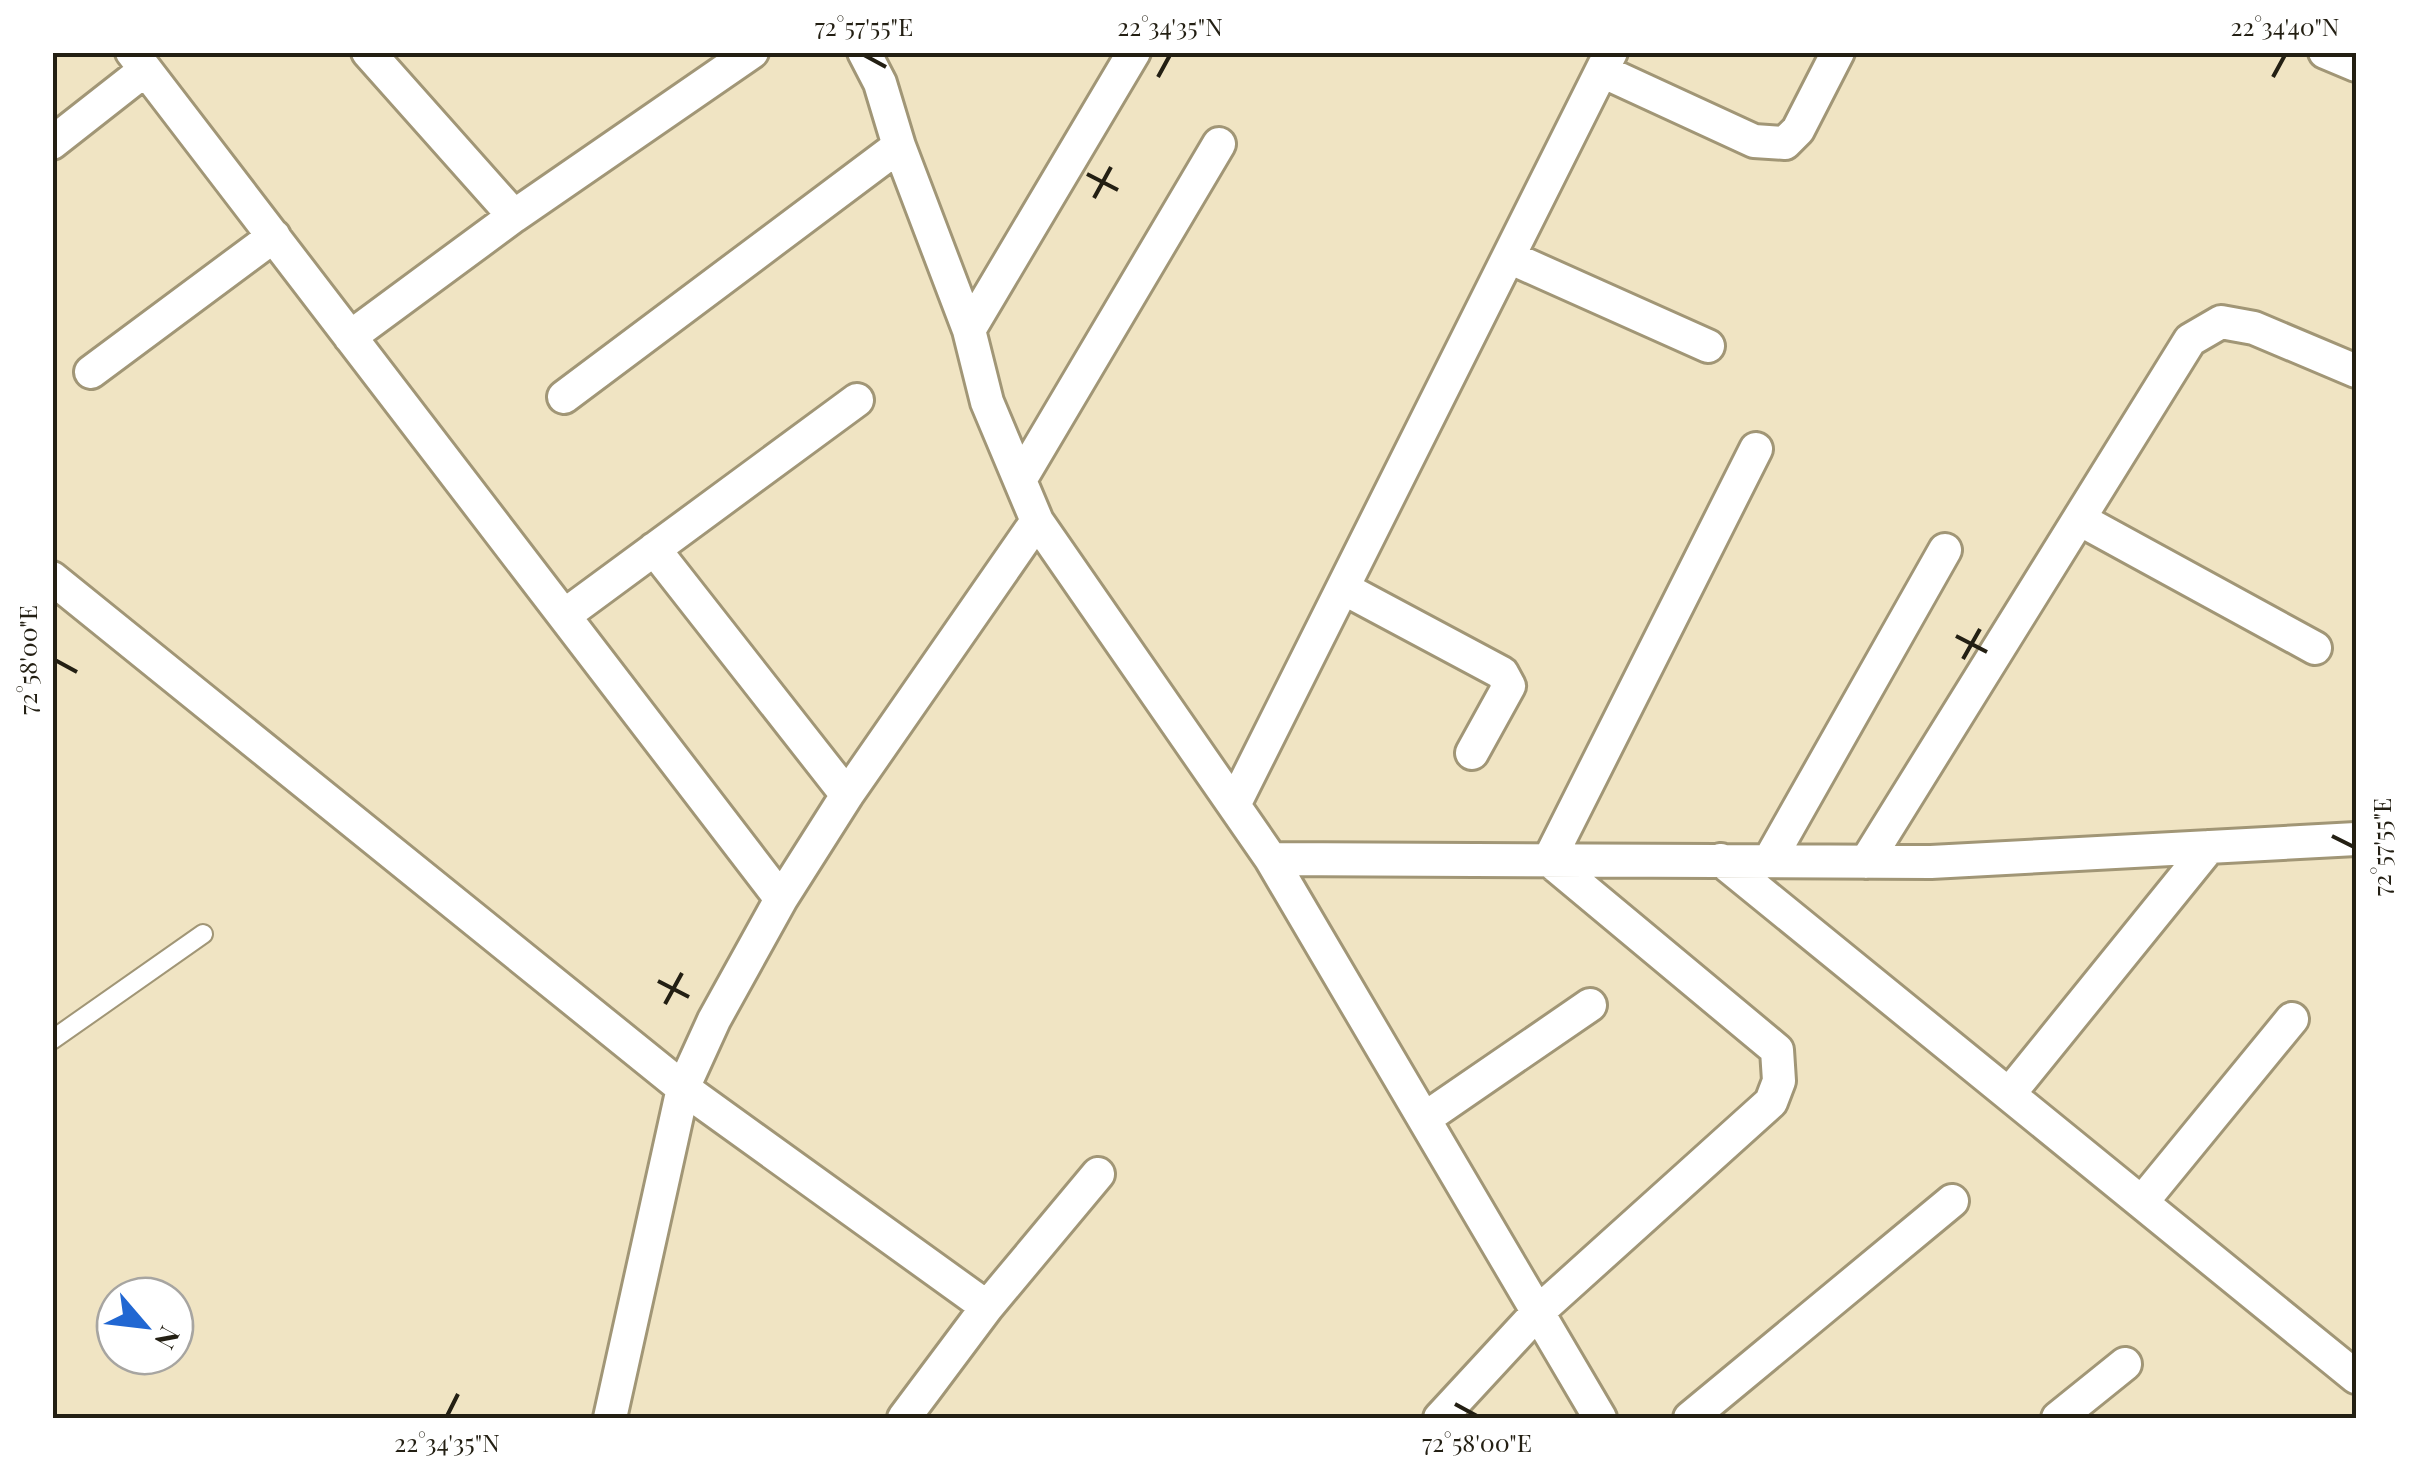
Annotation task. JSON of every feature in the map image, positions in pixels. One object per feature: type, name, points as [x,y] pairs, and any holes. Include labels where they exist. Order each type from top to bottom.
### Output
[{"type":"street","points":[[368,52],[514,216]]},
{"type":"street","points":[[350,337],[514,216],[752,52]]},
{"type":"street","points":[[864,52],[880,83],[899,146],[969,330],[987,402],[1037,521],[1271,859],[1538,1312],[1594,1416]]},
{"type":"street","points":[[969,330],[1134,52]]},
{"type":"street","points":[[1234,805],[1607,62],[1754,141],[1784,143],[1798,130],[1838,52]]},
{"type":"street","points":[[2325,52],[2356,66]]},
{"type":"street","points":[[52,143],[138,61],[781,899]]},
{"type":"street","points":[[1020,480],[1219,144]]},
{"type":"street","points":[[564,397],[899,146]]},
{"type":"street","points":[[91,372],[274,236]]},
{"type":"street","points":[[1511,258],[1708,346]]},
{"type":"street","points":[[1866,862],[2190,340],[2221,322],[2254,328],[2356,371]]},
{"type":"street","points":[[565,615],[857,400]]},
{"type":"street","points":[[1549,860],[1756,450]]},
{"type":"street","points":[[2081,520],[2314,648]]},
{"type":"street","points":[[610,1418],[682,1088],[714,1020],[781,899],[847,795],[1037,521]]},
{"type":"street","points":[[654,550],[847,795]]},
{"type":"street","points":[[1769,861],[1946,550]]},
{"type":"street","points":[[52,578],[682,1088],[987,1307]]},
{"type":"street","points":[[1343,588],[1502,673],[1508,686],[1472,753]]},
{"type":"street","points":[[1271,859],[1931,862],[2356,840]]},
{"type":"street","points":[[2009,1094],[2209,848]]},
{"type":"street","points":[[1440,1418],[1538,1312],[1771,1102],[1779,1080],[1778,1050],[1549,860]]},
{"type":"street","points":[[1721,860],[2356,1376]]},
{"type":"street","points":[[1424,1119],[1590,1005]]},
{"type":"street","points":[[2142,1202],[2292,1020]]},
{"type":"street","points":[[904,1418],[987,1307],[1098,1174]]},
{"type":"street","points":[[1690,1418],[1952,1201]]},
{"type":"street","points":[[2067,1416],[2124,1364]]},
{"type":"lane","points":[[52,1040],[203,934]]}]
